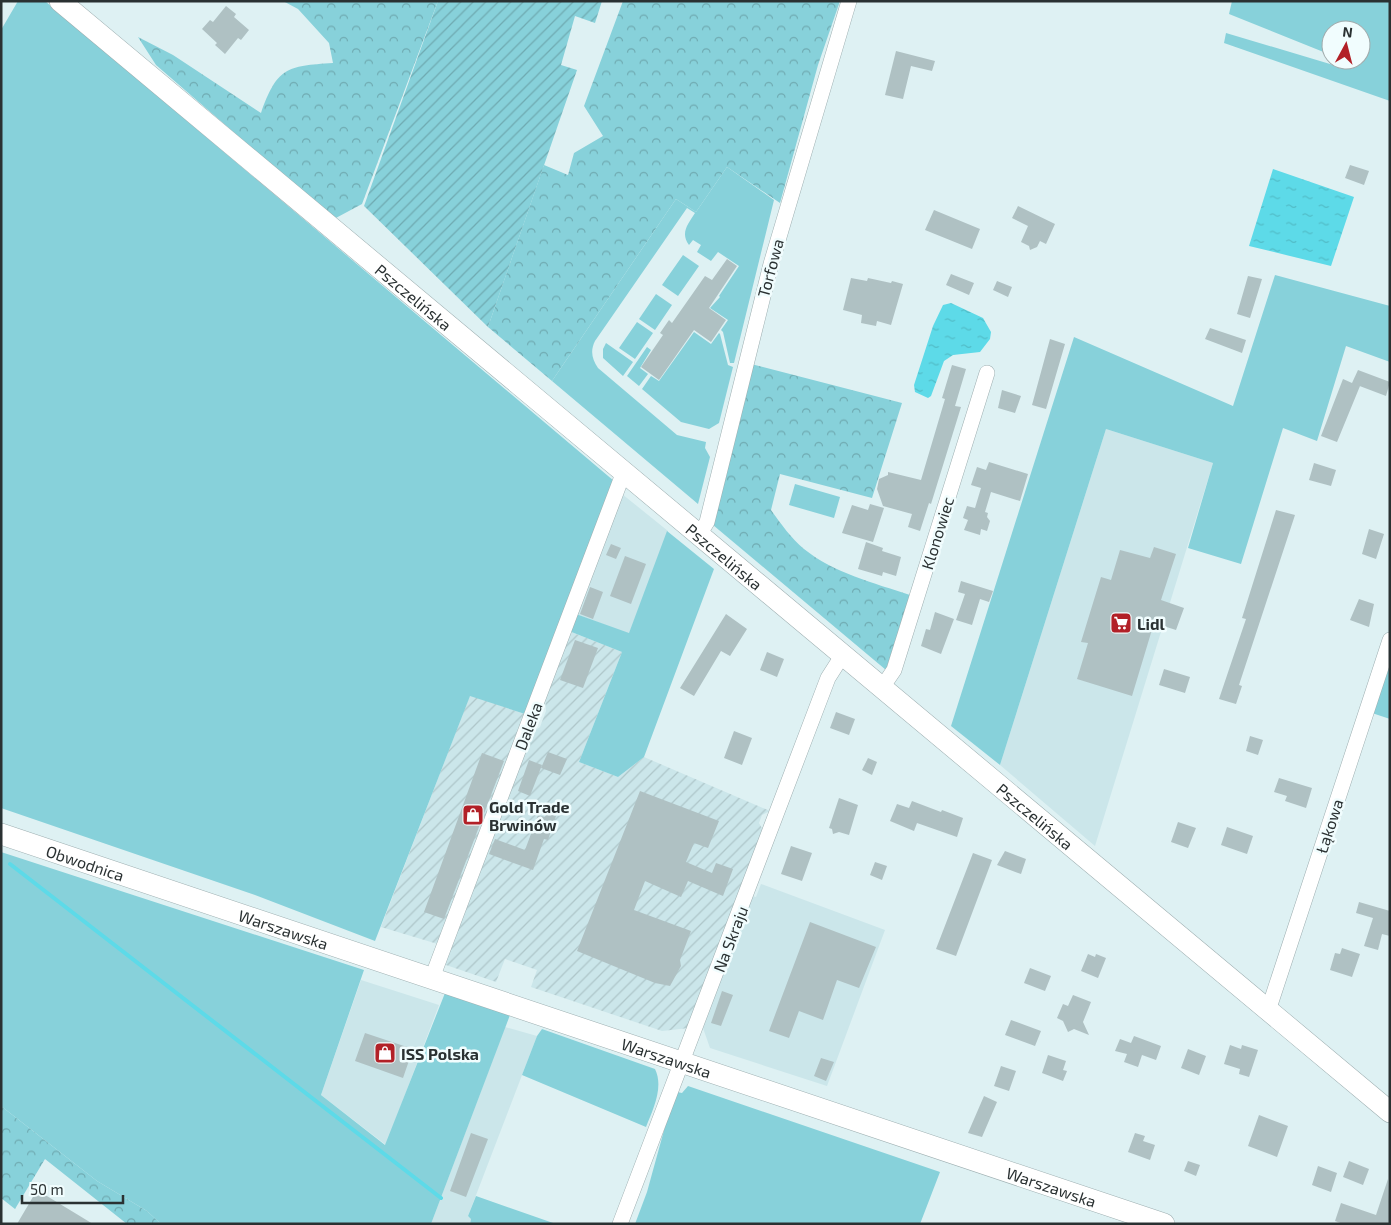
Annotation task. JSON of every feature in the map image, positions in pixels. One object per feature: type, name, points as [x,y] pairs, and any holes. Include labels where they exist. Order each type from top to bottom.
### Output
[{"type":"main road","name":"Pszczelińska","points":[[60,1],[623,474],[1390,1112]]},
{"type":"main road","name":"Obwodnica","points":[[1,834],[170,890]]},
{"type":"main road","name":"Warszawska","points":[[170,890],[1164,1224]]},
{"type":"street","name":"Torfowa","points":[[698,536],[706,522],[771,264],[849,1]]},
{"type":"street","name":"Klonowiec","points":[[881,689],[893,675],[987,373]]},
{"type":"street","name":"Daleka","points":[[432,978],[623,474]]},
{"type":"street","name":"Łąkowa","points":[[1268,1011],[1390,640]]},
{"type":"street","name":"Na Skraju","points":[[620,1224],[828,678],[842,656]]},
{"type":"shaded area","points":[[1106,429],[1213,463],[1095,846],[1000,765]]},
{"type":"shaded area","points":[[622,494],[668,531],[629,634],[576,614]]},
{"type":"shaded area","points":[[569,631],[622,652],[579,762],[618,777],[644,757],[770,811],[762,815],[759,823],[763,830],[689,1028],[662,1031],[531,987],[537,970],[505,959],[496,982],[443,964],[531,733],[540,727],[546,711],[545,697]]},
{"type":"shaded area","points":[[470,695],[525,714],[441,945],[381,927]]},
{"type":"shaded area","points":[[761,884],[885,930],[827,1086],[710,1048],[703,1028],[752,896],[756,897]]},
{"type":"shaded area","points":[[361,980],[439,1005],[386,1145],[321,1095]]},
{"type":"shaded area","points":[[505,1027],[537,1036],[468,1216],[471,1219],[470,1224],[431,1224]]},
{"type":"green space","points":[[18,1],[45,1],[614,481],[525,714],[470,696],[375,941],[255,895],[1,808],[1,30]]},
{"type":"green space","points":[[283,1],[438,1],[362,204],[334,219],[156,65],[138,37],[173,55],[261,113],[272,87],[285,72],[304,66],[333,63],[329,43],[298,9]]},
{"type":"green space","points":[[438,1],[602,1],[595,23],[575,16],[561,65],[577,70],[488,327],[364,206]]},
{"type":"green space","points":[[623,1],[840,1],[818,65],[780,203],[727,167],[696,212],[676,199],[552,381],[488,327],[544,165],[568,175],[574,153],[603,136],[584,106]]},
{"type":"green space","points":[[1232,1],[1390,1],[1390,101],[1224,43],[1226,33],[1321,61],[1321,70],[1371,70],[1371,20],[1321,20],[1321,51],[1229,14]]},
{"type":"green space","points":[[727,167],[774,200],[734,363],[730,363],[721,330],[728,320],[710,308],[720,297],[739,266],[718,252],[711,261],[697,252],[701,245],[693,240],[689,245],[686,241],[685,233],[695,213],[687,208],[595,341],[592,352],[598,368],[677,435],[706,442],[705,448],[710,457],[698,504],[552,381],[676,199],[696,212]]},
{"type":"green space","points":[[683,255],[699,266],[678,296],[662,285]]},
{"type":"green space","points":[[1275,275],[1390,306],[1390,362],[1346,346],[1317,441],[1283,428],[1241,564],[1188,548],[1213,463],[1106,429],[1000,765],[951,726],[1074,337],[1233,406]]},
{"type":"green space","points":[[656,294],[672,305],[655,330],[639,319]]},
{"type":"green space","points":[[637,322],[653,333],[635,359],[619,348]]},
{"type":"green space","points":[[694,332],[711,344],[719,333],[728,365],[733,367],[719,423],[709,429],[681,422],[642,389],[651,376],[659,381]]},
{"type":"green space","points":[[606,343],[633,362],[623,376],[603,358],[603,349]]},
{"type":"green space","points":[[647,347],[651,350],[640,368],[648,374],[639,386],[627,376]]},
{"type":"green space","points":[[751,364],[902,403],[872,498],[780,474],[771,510],[782,526],[804,549],[828,565],[910,595],[886,670],[713,525]]},
{"type":"green space","points":[[795,484],[840,497],[834,518],[789,505]]},
{"type":"green space","points":[[667,531],[714,569],[644,757],[618,777],[579,762],[622,652],[569,631],[576,614],[629,633]]},
{"type":"green space","points":[[1390,656],[1390,719],[1372,713]]},
{"type":"green space","points":[[1,852],[364,970],[321,1095],[385,1145],[445,993],[510,1015],[431,1224],[161,1224],[147,1211],[97,1181],[1,1106]]},
{"type":"green space","points":[[542,1029],[655,1069],[658,1091],[646,1127],[522,1075],[537,1036]]},
{"type":"green space","points":[[688,1086],[940,1172],[920,1224],[635,1224],[647,1192],[671,1105],[677,1092],[682,1093]]},
{"type":"green space","points":[[1,1106],[97,1181],[147,1211],[161,1224],[127,1224],[45,1159],[15,1209],[1,1198]]},
{"type":"green space","points":[[476,1196],[556,1224],[470,1224],[471,1219],[468,1216]]},
{"type":"water","points":[[1273,169],[1354,197],[1331,266],[1249,246]]},
{"type":"water","points":[[951,303],[983,318],[991,332],[990,339],[980,352],[953,355],[944,361],[931,396],[928,398],[915,392],[914,385],[933,326],[943,305]]},
{"type":"building","points":[[226,6],[236,14],[234,17],[249,30],[241,40],[238,38],[225,54],[215,45],[217,43],[202,29],[210,20],[213,22]]},
{"type":"building","points":[[896,51],[935,61],[932,71],[911,66],[903,99],[885,95]]},
{"type":"building","points":[[1350,165],[1369,171],[1364,185],[1345,178]]},
{"type":"building","points":[[1018,206],[1055,224],[1046,244],[1040,241],[1037,247],[1030,250],[1029,246],[1021,242],[1028,226],[1012,218]]},
{"type":"building","points":[[934,210],[980,229],[972,249],[925,230]]},
{"type":"building","points":[[727,259],[737,266],[709,308],[726,320],[711,342],[694,330],[659,380],[641,367],[663,335],[660,333],[669,320],[672,323],[705,276],[712,280]]},
{"type":"building","points":[[951,274],[974,283],[969,295],[946,285]]},
{"type":"building","points":[[1248,276],[1262,279],[1250,318],[1237,314]]},
{"type":"building","points":[[851,278],[867,281],[868,278],[903,284],[891,325],[877,321],[876,326],[861,323],[862,315],[843,310]]},
{"type":"building","points":[[997,281],[1012,287],[1008,297],[993,290]]},
{"type":"building","points":[[1210,328],[1246,340],[1242,353],[1205,339]]},
{"type":"building","points":[[1050,339],[1065,344],[1046,409],[1032,405]]},
{"type":"building","points":[[952,365],[966,369],[955,406],[961,407],[931,504],[929,503],[920,531],[908,527],[912,514],[883,506],[877,489],[879,479],[888,475],[888,472],[921,480],[945,399],[942,398]]},
{"type":"building","points":[[1358,370],[1390,382],[1386,396],[1360,386],[1337,442],[1321,436],[1343,379],[1352,383]]},
{"type":"building","points":[[1002,390],[1021,396],[1015,413],[998,408]]},
{"type":"building","points":[[989,462],[1028,474],[1020,501],[991,492],[985,512],[988,513],[987,517],[990,521],[987,531],[981,529],[980,535],[964,530],[968,520],[963,518],[967,506],[975,508],[981,488],[971,485],[977,467],[986,470]]},
{"type":"building","points":[[1314,463],[1336,470],[1331,486],[1309,480]]},
{"type":"building","points":[[870,504],[884,508],[873,542],[842,533],[852,505],[868,510]]},
{"type":"building","points":[[1276,510],[1295,515],[1239,685],[1242,686],[1236,704],[1219,699],[1246,619],[1242,618]]},
{"type":"building","points":[[1369,529],[1384,534],[1376,559],[1362,554]]},
{"type":"building","points":[[866,542],[883,548],[882,551],[901,557],[896,576],[883,572],[882,576],[858,569]]},
{"type":"building","points":[[611,544],[621,548],[616,559],[606,555]]},
{"type":"building","name":"Lidl","points":[[1154,547],[1176,554],[1161,600],[1184,608],[1176,630],[1154,623],[1132,696],[1077,679],[1088,643],[1081,642],[1101,577],[1111,580],[1120,550],[1150,558]]},
{"type":"building","points":[[625,556],[646,564],[631,604],[610,596]]},
{"type":"building","points":[[961,581],[993,591],[989,602],[980,599],[972,625],[956,620],[965,594],[958,592]]},
{"type":"building","points":[[590,587],[603,592],[593,619],[580,614]]},
{"type":"building","points":[[1359,599],[1374,604],[1369,627],[1350,620]]},
{"type":"building","points":[[935,612],[954,619],[941,654],[921,646],[926,629],[930,630]]},
{"type":"building","points":[[726,614],[747,629],[730,656],[721,651],[694,696],[680,688]]},
{"type":"building","points":[[575,640],[598,648],[583,688],[560,680]]},
{"type":"building","points":[[767,652],[784,659],[777,677],[760,670]]},
{"type":"building","points":[[1164,669],[1190,677],[1185,693],[1159,685]]},
{"type":"building","points":[[836,712],[855,719],[849,735],[830,728]]},
{"type":"building","points":[[734,731],[752,738],[742,765],[724,758]]},
{"type":"building","points":[[1250,736],[1263,740],[1258,755],[1246,751]]},
{"type":"building","points":[[548,752],[567,759],[560,775],[541,768]]},
{"type":"building","name":"Gold Trade Brwinów","points":[[482,753],[504,761],[444,919],[424,912]]},
{"type":"building","points":[[868,758],[877,762],[872,775],[862,770]]},
{"type":"building","points":[[529,760],[542,765],[530,796],[518,791]]},
{"type":"building","points":[[1279,778],[1312,788],[1306,808],[1285,801],[1287,796],[1274,792]]},
{"type":"building","points":[[640,791],[719,821],[708,848],[694,843],[686,862],[712,873],[716,863],[733,869],[723,896],[688,881],[681,897],[645,881],[634,910],[691,931],[680,960],[681,966],[670,986],[655,983],[577,951]]},
{"type":"building","points":[[839,798],[858,805],[849,835],[839,832],[833,834],[832,829],[829,828]]},
{"type":"building","points":[[912,801],[963,818],[957,837],[917,823],[914,831],[890,821],[897,804],[909,808]]},
{"type":"building","points":[[547,813],[556,816],[548,840],[544,839],[533,870],[489,854],[495,839],[525,850],[538,815],[545,817]]},
{"type":"building","points":[[1178,822],[1196,828],[1188,848],[1171,842]]},
{"type":"building","points":[[1227,827],[1253,836],[1247,854],[1221,845]]},
{"type":"building","points":[[791,846],[812,853],[802,881],[781,874]]},
{"type":"building","points":[[1005,851],[1026,859],[1021,874],[997,865]]},
{"type":"building","points":[[973,853],[992,860],[956,956],[936,949]]},
{"type":"building","points":[[875,862],[887,866],[882,880],[870,875]]},
{"type":"building","points":[[1359,902],[1390,911],[1390,936],[1382,934],[1378,950],[1364,946],[1373,918],[1356,913]]},
{"type":"building","points":[[810,922],[876,947],[859,988],[837,980],[823,1020],[799,1011],[789,1038],[769,1031]]},
{"type":"building","points":[[1342,948],[1360,954],[1352,977],[1330,970],[1335,953],[1340,954]]},
{"type":"building","points":[[1088,954],[1095,957],[1096,954],[1106,958],[1098,978],[1081,971]]},
{"type":"building","points":[[1030,968],[1051,976],[1045,991],[1024,983]]},
{"type":"building","points":[[722,991],[733,995],[721,1026],[711,1023]]},
{"type":"building","points":[[1073,995],[1091,1002],[1083,1022],[1089,1035],[1074,1029],[1068,1032],[1063,1021],[1057,1018],[1063,1004],[1068,1006]]},
{"type":"building","points":[[1011,1020],[1041,1031],[1035,1046],[1005,1035]]},
{"type":"building","points":[[365,1033],[413,1049],[403,1078],[355,1061]]},
{"type":"building","points":[[1134,1036],[1161,1046],[1156,1060],[1142,1055],[1138,1067],[1124,1062],[1127,1054],[1115,1051],[1120,1039],[1131,1043]]},
{"type":"building","points":[[1230,1045],[1241,1049],[1242,1045],[1258,1050],[1249,1077],[1239,1074],[1240,1069],[1224,1064]]},
{"type":"building","points":[[1188,1049],[1206,1056],[1199,1075],[1181,1068]]},
{"type":"building","points":[[1048,1055],[1066,1061],[1063,1070],[1067,1071],[1063,1081],[1042,1073]]},
{"type":"building","points":[[821,1058],[834,1062],[826,1081],[814,1076]]},
{"type":"building","points":[[1001,1066],[1016,1071],[1009,1091],[994,1086]]},
{"type":"building","points":[[984,1096],[997,1102],[982,1137],[968,1133]]},
{"type":"building","points":[[1259,1115],[1288,1126],[1277,1157],[1248,1146]]},
{"type":"building","points":[[471,1133],[488,1139],[466,1197],[450,1191]]},
{"type":"building","points":[[1135,1133],[1145,1136],[1143,1141],[1155,1145],[1150,1160],[1128,1152]]},
{"type":"building","points":[[1188,1161],[1200,1165],[1196,1176],[1184,1171]]},
{"type":"building","points":[[1349,1161],[1369,1169],[1363,1185],[1343,1177]]},
{"type":"building","points":[[1318,1166],[1337,1173],[1331,1192],[1312,1185]]},
{"type":"building","points":[[1388,1179],[1390,1224],[1343,1224],[1335,1221],[1341,1203],[1376,1215]]},
{"type":"building","points":[[37,1190],[93,1224],[17,1224]]},
{"type":"waterway","points":[[10,864],[441,1198]]},
{"type":"place","name":"Lidl","points":[[1121,623]]},
{"type":"place","name":"Gold Trade Brwinów","points":[[473,815]]},
{"type":"place","name":"ISS Polska","points":[[385,1053]]}]
